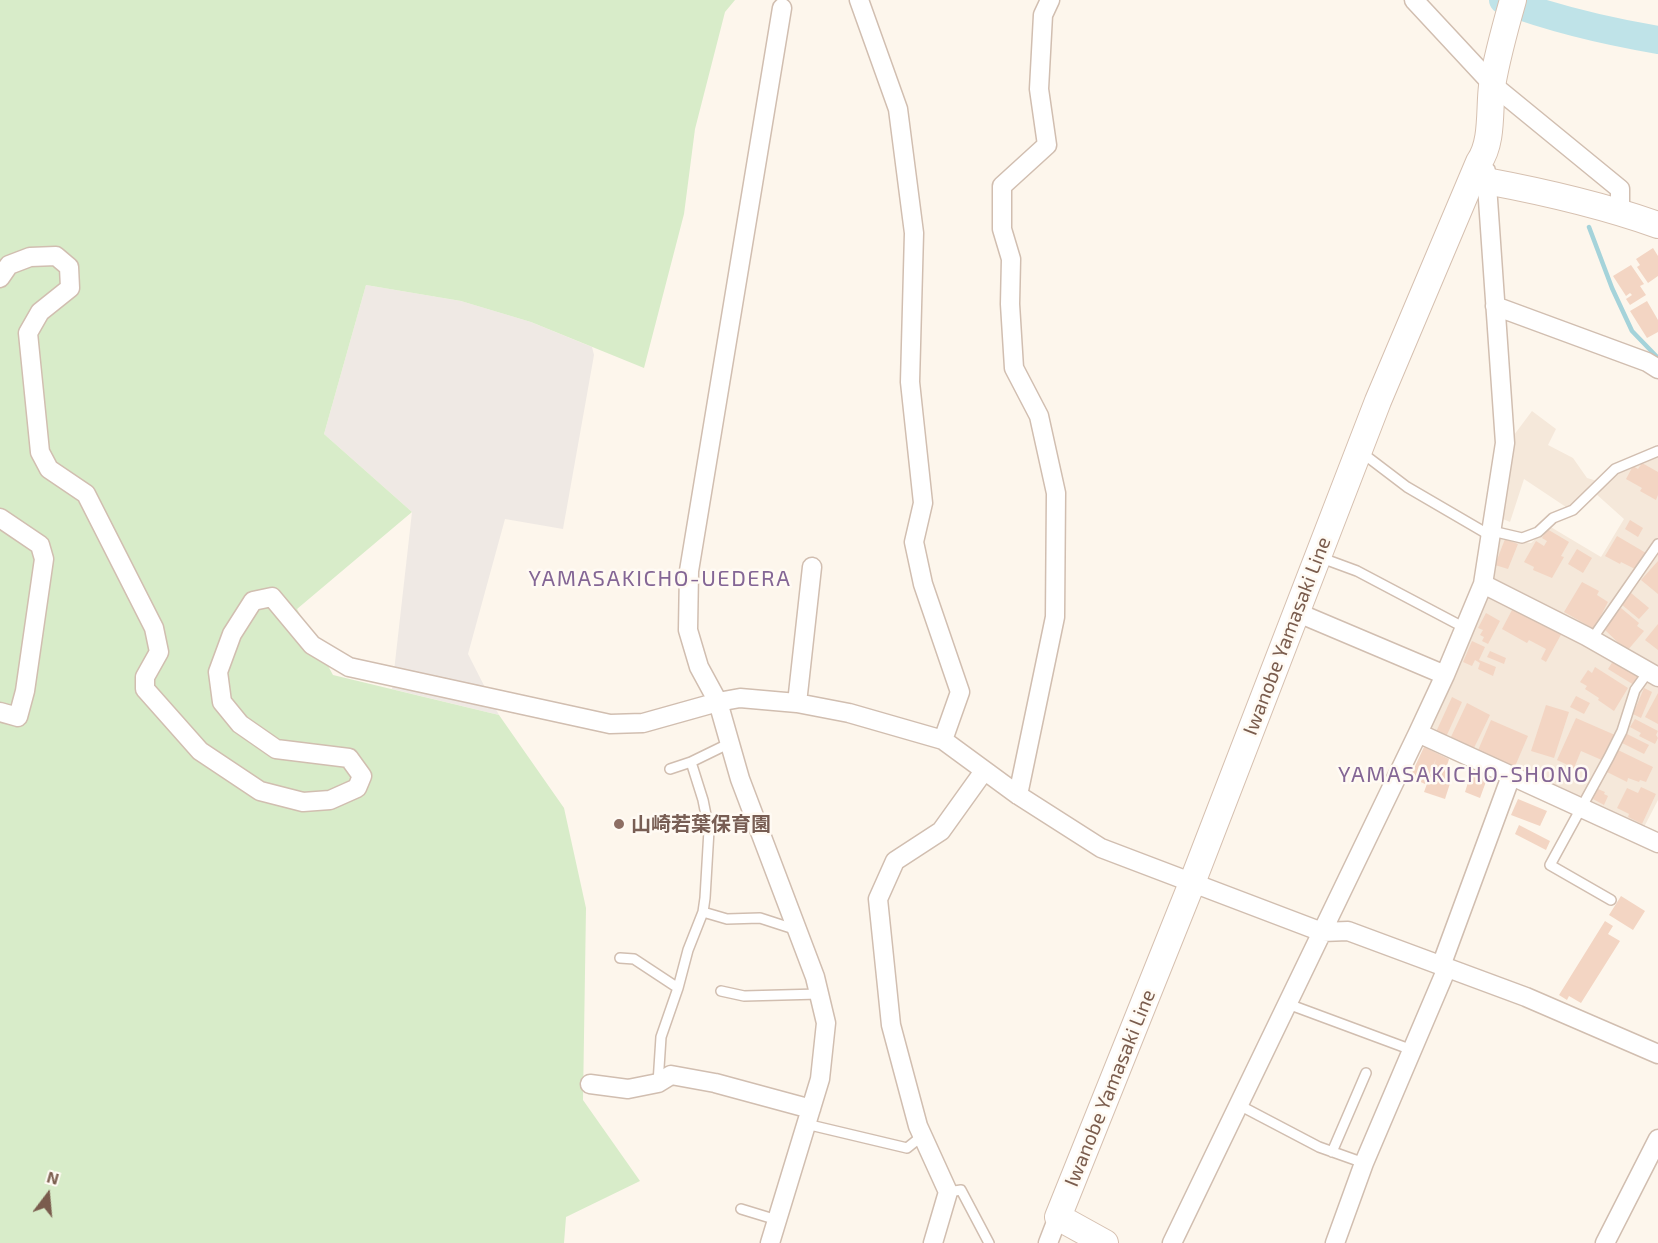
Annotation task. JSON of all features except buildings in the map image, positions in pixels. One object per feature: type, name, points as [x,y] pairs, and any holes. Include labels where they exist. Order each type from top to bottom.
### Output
[{"type":"main road","name":"Iwanobe Yamasaki Line","points":[[1058,1217],[1192,883],[1359,450],[1474,173],[1486,152],[1492,85],[1513,0]]},
{"type":"main road","points":[[1486,181],[1538,191],[1620,212],[1658,225]]},
{"type":"main road","points":[[1058,1217],[1105,1243]]},
{"type":"street","points":[[859,0],[898,110],[914,233],[910,382],[923,503],[914,542],[923,584],[960,692],[943,740]]},
{"type":"street","points":[[1018,795],[1054,617],[1056,493],[1039,416],[1014,368],[1010,304],[1011,259],[1002,229],[1002,186],[1047,145],[1039,89],[1043,15],[1050,0]]},
{"type":"street","points":[[1414,0],[1492,85],[1620,189],[1620,212]]},
{"type":"street","points":[[770,1243],[820,1079],[826,1023],[815,977],[748,799],[718,702],[699,667],[688,630],[689,571],[782,8]]},
{"type":"street","points":[[1172,1243],[1418,733],[1483,584],[1505,442],[1486,181],[1486,152]]},
{"type":"street","points":[[0,278],[9,265],[30,257],[56,256],[69,267],[70,288],[40,312],[28,333],[40,452],[49,469],[86,494],[154,628],[159,652],[145,677],[146,689],[200,751],[260,791],[303,802],[330,800],[357,788],[362,776],[349,758],[276,749],[240,724],[222,702],[218,672],[232,634],[253,601],[272,597],[312,645],[349,667],[610,724],[643,723],[740,698],[797,703],[849,713],[943,740],[1018,795],[1101,848],[1323,932],[1348,931],[1526,997],[1658,1054]]},
{"type":"street","points":[[1495,306],[1647,362],[1658,369]]},
{"type":"street","points":[[0,518],[40,545],[44,559],[23,700],[18,717],[0,712]]},
{"type":"street","points":[[797,703],[812,567]]},
{"type":"street","points":[[1483,584],[1592,639],[1655,674]]},
{"type":"street","points":[[1296,612],[1445,675]]},
{"type":"street","points":[[1418,733],[1658,843]]},
{"type":"street","points":[[933,1243],[948,1191],[918,1126],[891,1025],[878,899],[895,861],[940,831],[984,771]]},
{"type":"street","points":[[1335,1243],[1364,1163],[1444,967],[1511,776]]},
{"type":"street","points":[[590,1084],[628,1089],[658,1083],[671,1075],[715,1083],[808,1116]]},
{"type":"street","points":[[1605,1243],[1658,1139]]},
{"type":"street","points":[[1048,1243],[1058,1217]]},
{"type":"lane","points":[[1359,450],[1407,487],[1492,534],[1522,538],[1538,532],[1553,518],[1573,510],[1615,469],[1658,451]]},
{"type":"lane","points":[[1592,639],[1658,544]]},
{"type":"lane","points":[[1318,557],[1357,571],[1465,628]]},
{"type":"lane","points":[[1611,900],[1550,865],[1622,731],[1635,690],[1655,674]]},
{"type":"lane","points":[[670,769],[692,762],[730,743]]},
{"type":"lane","points":[[658,1083],[661,1037],[688,950],[703,912],[709,830],[692,762]]},
{"type":"lane","points":[[703,912],[727,919],[760,918],[797,930]]},
{"type":"lane","points":[[620,958],[634,960],[678,988]]},
{"type":"lane","points":[[721,991],[744,996],[819,994]]},
{"type":"lane","points":[[1288,1004],[1412,1050]]},
{"type":"lane","points":[[1332,1152],[1366,1073]]},
{"type":"lane","points":[[1239,1105],[1319,1147],[1364,1163]]},
{"type":"lane","points":[[808,1116],[907,1148],[922,1136]]},
{"type":"lane","points":[[948,1191],[961,1190],[989,1243]]},
{"type":"lane","points":[[741,1209],[777,1220]]},
{"type":"shaded area","points":[[366,285],[461,301],[531,322],[592,347],[594,355],[563,529],[505,519],[468,654],[499,715],[392,689],[412,512],[324,434]]},
{"type":"shaded area","points":[[1532,411],[1556,429],[1548,445],[1573,458],[1587,478],[1597,481],[1613,465],[1658,446],[1658,800],[1642,831],[1426,731],[1490,582],[1500,538],[1531,543],[1549,526],[1601,557],[1624,519],[1595,493],[1575,513],[1524,479],[1510,522],[1503,519],[1514,435]]},
{"type":"green space","points":[[0,0],[735,0],[725,12],[695,129],[684,214],[644,368],[531,322],[461,301],[366,285],[324,434],[412,512],[297,609],[333,675],[499,715],[564,808],[586,908],[583,1100],[640,1181],[566,1217],[564,1243],[0,1243]]},
{"type":"waterway","points":[[1503,0],[1580,24],[1658,40]]},
{"type":"waterway","points":[[1589,227],[1612,288],[1632,331],[1658,358]]},
{"type":"place","name":"山崎若葉保育園","points":[[619,824]]},
{"type":"district","name":"YAMASAKICHO-UEDERA","points":[[660,579]]},
{"type":"district","name":"YAMASAKICHO-SHONO","points":[[1464,775]]}]
